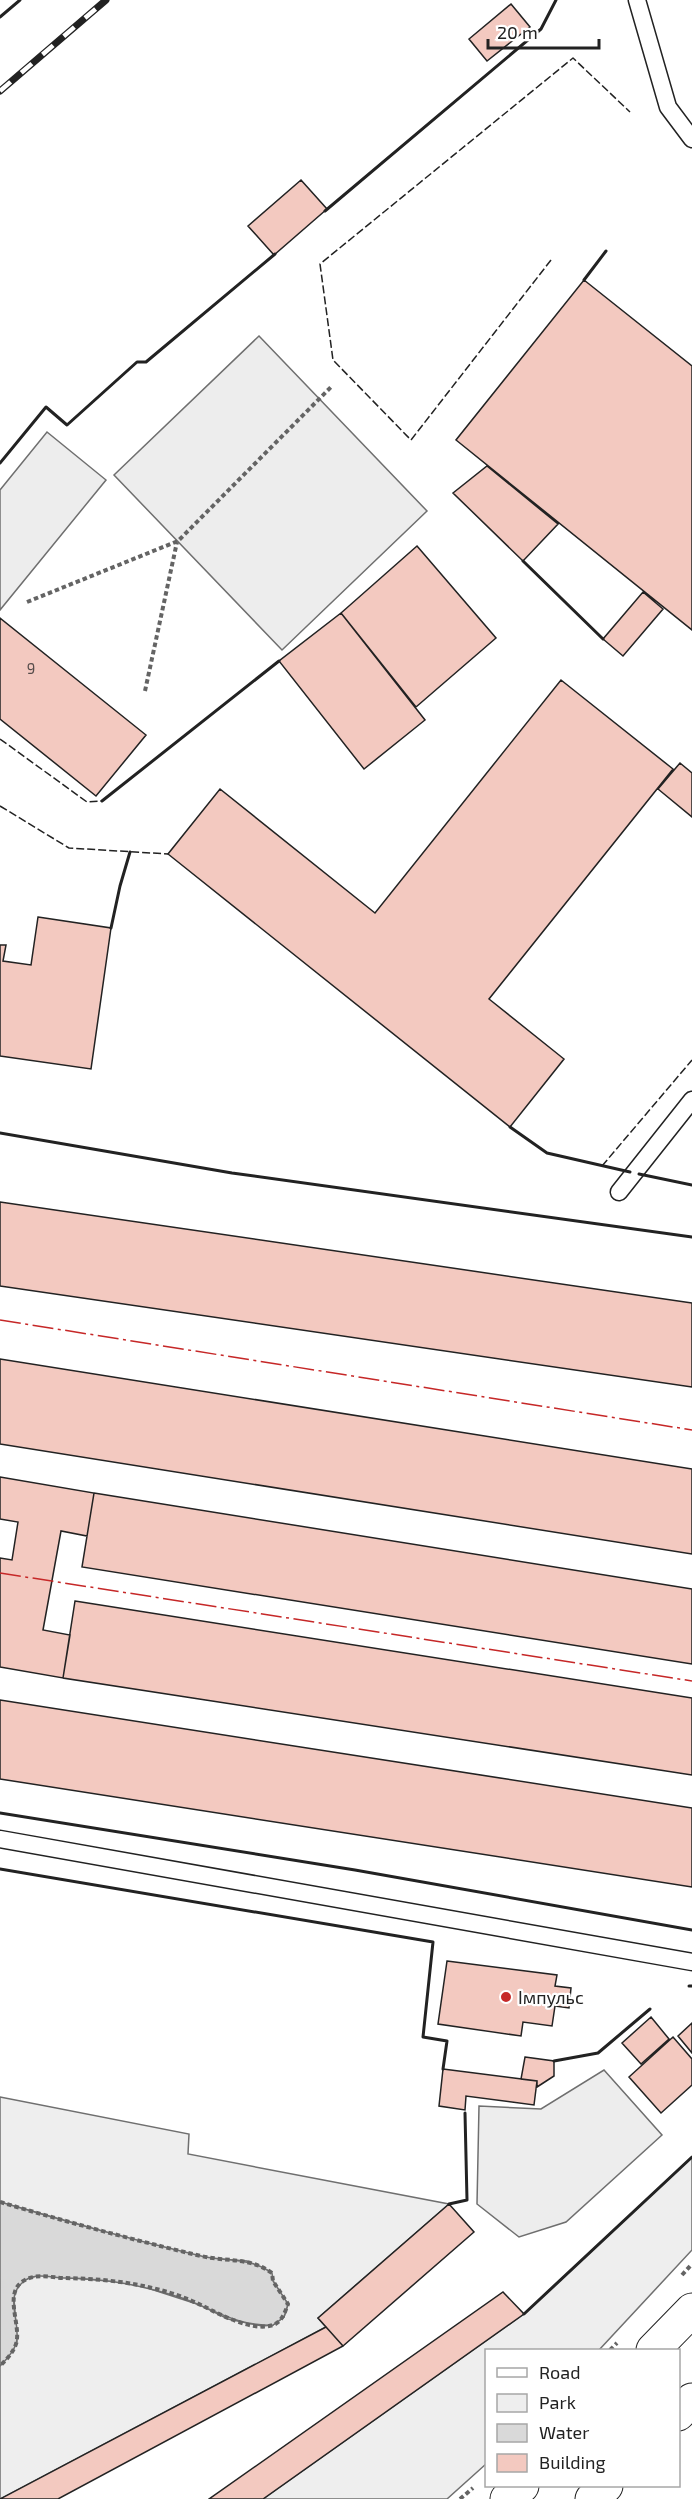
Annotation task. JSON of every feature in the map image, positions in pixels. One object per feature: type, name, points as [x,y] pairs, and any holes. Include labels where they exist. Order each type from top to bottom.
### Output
[{"type":"main road","points":[[654,2349],[692,2310]]},
{"type":"main road","points":[[680,2412],[692,2400]]},
{"type":"main road","points":[[507,2499],[521,2487]]},
{"type":"main road","points":[[592,2499],[605,2487]]},
{"type":"lane","points":[[637,0],[668,107],[692,139]]},
{"type":"lane","points":[[619,1192],[692,1100]]},
{"type":"lane","points":[[0,1839],[692,1962]]},
{"type":"path","points":[[27,602],[178,542],[332,386]]},
{"type":"path","points":[[145,691],[178,542]]},
{"type":"path","points":[[0,2202],[133,2240],[207,2258],[261,2265],[272,2273],[273,2281],[288,2304],[284,2317],[273,2325],[262,2326],[228,2319],[200,2305],[132,2283],[86,2277],[39,2276],[24,2280],[16,2288],[14,2307],[17,2342],[0,2366]]},
{"type":"green space","points":[[0,2097],[189,2134],[188,2154],[449,2204],[318,2318],[326,2327],[0,2499],[0,2366],[17,2342],[14,2298],[16,2288],[24,2280],[39,2275],[132,2283],[200,2305],[228,2319],[262,2326],[273,2325],[284,2317],[288,2304],[273,2281],[247,2261],[207,2258],[133,2240],[0,2202]]},
{"type":"green space","points":[[692,2157],[692,2250],[600,2349],[485,2349],[485,2465],[447,2499],[263,2499],[524,2314]]},
{"type":"shaded area","points":[[259,336],[427,511],[282,650],[114,475]]},
{"type":"shaded area","points":[[47,432],[106,480],[0,610],[0,490]]},
{"type":"shaded area","points":[[604,2070],[662,2135],[566,2222],[519,2237],[477,2204],[479,2106],[541,2109]]},
{"type":"water","points":[[0,2202],[176,2250],[255,2264],[272,2273],[273,2281],[288,2304],[284,2317],[273,2325],[261,2325],[237,2320],[182,2298],[139,2286],[111,2281],[31,2277],[22,2283],[14,2296],[16,2344],[0,2366]]},
{"type":"building","points":[[511,4],[530,27],[487,61],[469,39]]},
{"type":"building","points":[[301,180],[327,209],[274,255],[248,226]]},
{"type":"building","points":[[584,280],[692,366],[692,630],[456,440]]},
{"type":"building","points":[[487,466],[558,524],[523,561],[453,493]]},
{"type":"building","points":[[417,546],[496,638],[416,707],[341,613]]},
{"type":"building","points":[[643,592],[663,609],[623,656],[603,639]]},
{"type":"building","points":[[341,613],[425,720],[364,769],[279,661]]},
{"type":"building","points":[[0,618],[146,735],[96,796],[0,719]]},
{"type":"building","points":[[561,680],[673,769],[489,999],[564,1059],[510,1127],[168,854],[220,789],[375,913]]},
{"type":"building","points":[[680,763],[692,773],[692,817],[658,789]]},
{"type":"building","points":[[38,917],[111,928],[91,1069],[0,1056],[0,945],[6,945],[3,961],[31,965]]},
{"type":"building","points":[[0,1202],[692,1303],[692,1387],[0,1286]]},
{"type":"building","points":[[0,1359],[692,1469],[692,1554],[0,1444]]},
{"type":"building","points":[[0,1477],[94,1493],[87,1536],[61,1531],[43,1630],[70,1635],[63,1678],[0,1667],[0,1558],[12,1560],[18,1522],[0,1519]]},
{"type":"building","points":[[94,1493],[692,1589],[692,1664],[82,1567]]},
{"type":"building","points":[[75,1601],[692,1698],[692,1775],[63,1678]]},
{"type":"building","points":[[0,1700],[692,1808],[692,1887],[0,1779]]},
{"type":"building","name":"Імпульс","points":[[447,1961],[557,1975],[555,1986],[571,1988],[569,2008],[555,2006],[552,2026],[523,2022],[521,2036],[438,2024]]},
{"type":"building","points":[[651,2017],[669,2039],[641,2064],[622,2043]]},
{"type":"building","points":[[692,2023],[692,2053],[678,2036]]},
{"type":"building","points":[[673,2037],[692,2059],[692,2085],[661,2113],[629,2077]]},
{"type":"building","points":[[525,2057],[554,2061],[554,2076],[537,2087],[537,2081],[521,2079]]},
{"type":"building","points":[[443,2069],[537,2081],[534,2105],[466,2096],[465,2110],[439,2106]]},
{"type":"building","points":[[449,2204],[474,2232],[343,2346],[318,2318]]},
{"type":"building","points":[[503,2292],[524,2314],[263,2499],[209,2499]]},
{"type":"building","points":[[326,2327],[343,2346],[58,2499],[0,2499]]},
{"type":"railway","points":[[0,91],[106,0]]},
{"type":"fence","points":[[551,260],[411,440],[333,360],[320,264],[573,58],[630,112]]},
{"type":"fence","points":[[0,739],[87,802],[102,801]]},
{"type":"fence","points":[[0,806],[69,848],[168,854]]},
{"type":"fence","points":[[602,1166],[692,1060]]},
{"type":"wall","points":[[0,17],[20,0]]},
{"type":"wall","points":[[325,211],[541,29],[556,0]]},
{"type":"wall","points":[[584,280],[606,251]]},
{"type":"wall","points":[[0,463],[46,407],[67,425],[137,362],[146,362],[275,254]]},
{"type":"wall","points":[[523,561],[603,639]]},
{"type":"wall","points":[[102,801],[279,661]]},
{"type":"wall","points":[[111,928],[130,852]]},
{"type":"wall","points":[[510,1127],[547,1153],[630,1172]]},
{"type":"wall","points":[[0,1133],[232,1173],[692,1237]]},
{"type":"wall","points":[[639,1174],[692,1185]]},
{"type":"wall","points":[[0,1813],[355,1870],[692,1930]]},
{"type":"wall","points":[[0,1869],[433,1942],[423,2037],[447,2041],[443,2069]]},
{"type":"wall","points":[[554,2061],[598,2053],[650,2009]]},
{"type":"wall","points":[[449,2204],[467,2200],[465,2113]]},
{"type":"wall","points":[[524,2314],[692,2157]]},
{"type":"power","points":[[0,1320],[692,1430]]},
{"type":"power","points":[[0,1573],[692,1681]]},
{"type":"place","name":"Імпульс","points":[[506,1997]]}]
